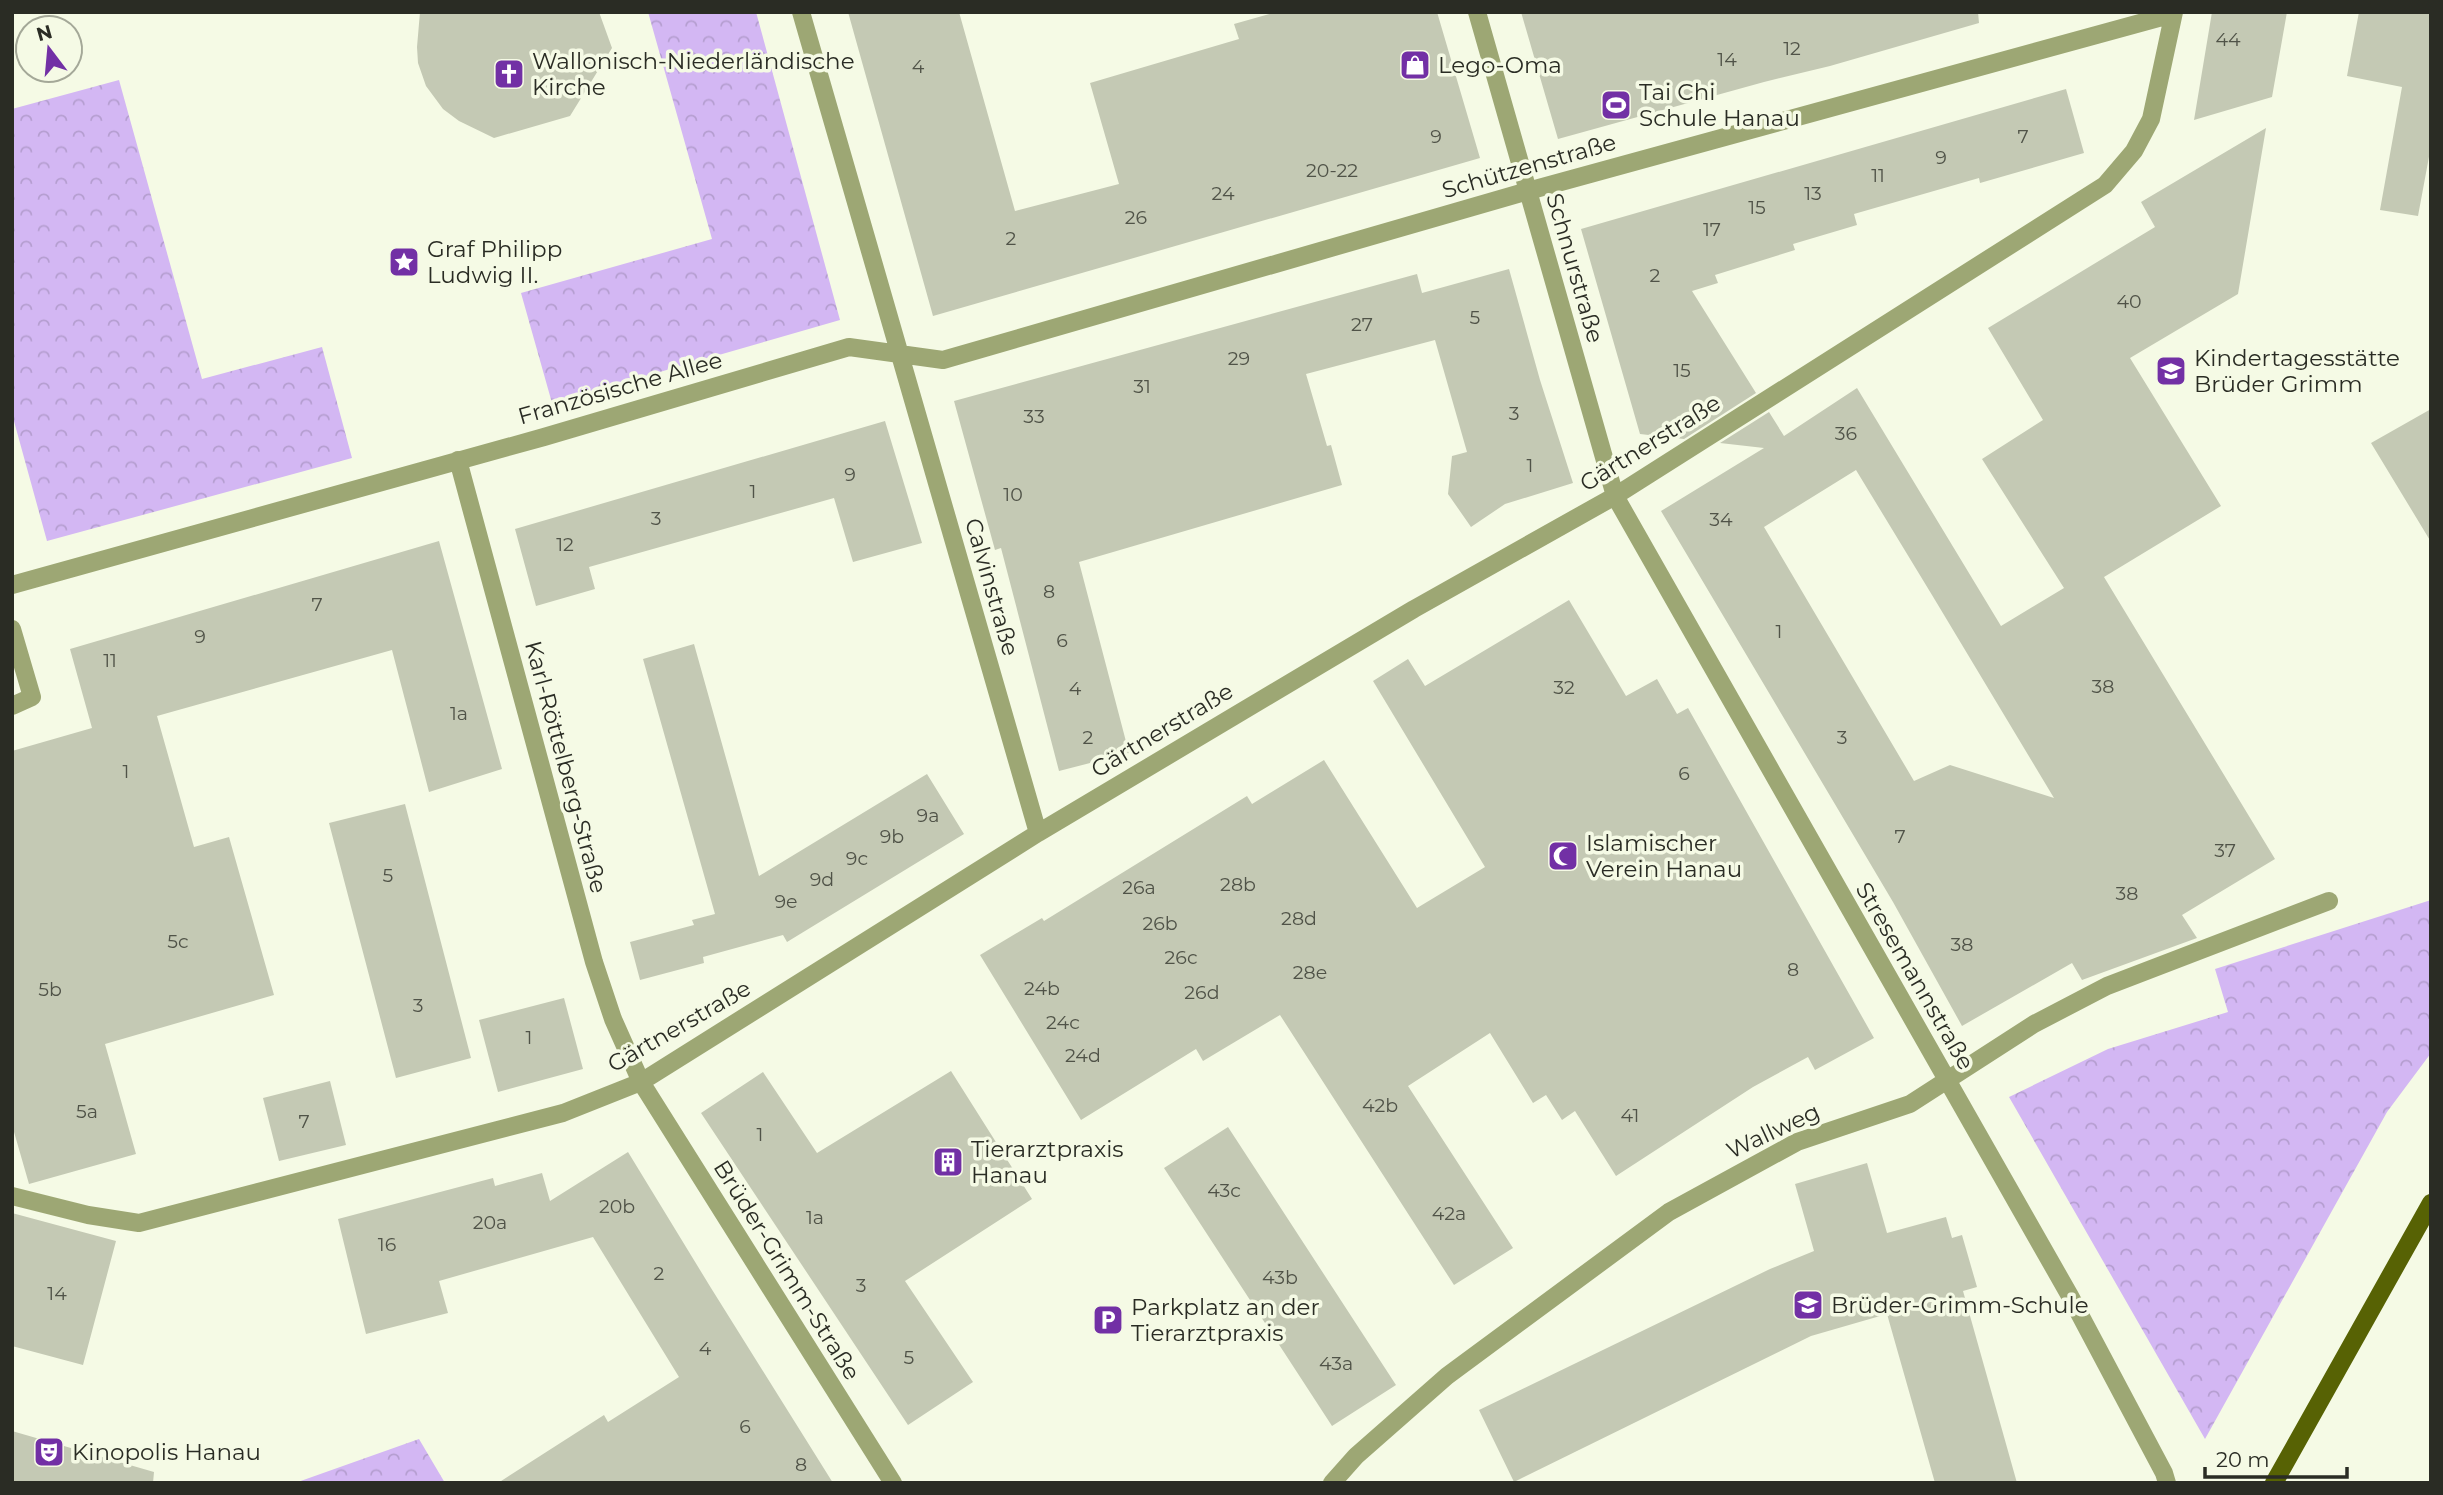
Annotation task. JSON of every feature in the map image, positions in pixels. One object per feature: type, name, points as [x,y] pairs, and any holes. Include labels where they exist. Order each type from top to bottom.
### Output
[{"type":"main road","points":[[2274,1483],[2431,1203]]},
{"type":"street","points":[[801,12],[899,355]]},
{"type":"street","name":"Schnurstraße","points":[[1477,12],[1615,496]]},
{"type":"street","name":"Schützenstraße","points":[[899,355],[943,360],[1528,191],[2174,13]]},
{"type":"street","name":"Gärtnerstraße","points":[[12,1196],[88,1215],[139,1223],[563,1113],[641,1082],[1038,833],[1367,637],[1615,496],[2105,185],[2134,151],[2151,119],[2174,13]]},
{"type":"street","name":"Französische Allee","points":[[12,585],[849,348],[899,355]]},
{"type":"street","name":"Calvinstraße","points":[[899,355],[1038,833]]},
{"type":"street","name":"Karl-Röttelberg-Straße","points":[[458,460],[594,962],[613,1019],[641,1082]]},
{"type":"street","name":"Stresemannstraße","points":[[1615,496],[2070,1296],[2167,1483]]},
{"type":"street","points":[[12,629],[32,697],[12,706]]},
{"type":"street","name":"Wallweg","points":[[1332,1483],[1356,1456],[1447,1376],[1669,1212],[1797,1142],[1910,1104],[2034,1024],[2107,986],[2329,901]]},
{"type":"street","name":"Brüder-Grimm-Straße","points":[[641,1082],[893,1483]]},
{"type":"green space","points":[[648,12],[756,12],[840,320],[552,403],[521,293],[712,239]]},
{"type":"green space","points":[[119,80],[202,379],[322,347],[352,458],[47,541],[12,414],[12,109]]},
{"type":"green space","points":[[2431,900],[2431,1053],[2387,1112],[2205,1439],[2009,1097],[2108,1049],[2228,1012],[2215,969]]},
{"type":"green space","points":[[419,1439],[445,1483],[295,1483]]},
{"type":"building","name":"Wallonisch-Niederländische Kirche","points":[[420,12],[599,12],[612,48],[570,116],[494,138],[459,121],[443,109],[426,86],[418,63]]},
{"type":"building","points":[[848,12],[959,12],[1015,211],[1119,184],[1090,83],[1239,39],[1234,24],[1276,12],[1437,12],[1480,158],[933,316]]},
{"type":"building","points":[[1521,12],[1978,12],[1979,23],[1558,139]]},
{"type":"building","points":[[2212,12],[2287,12],[2272,97],[2194,120]]},
{"type":"building","points":[[2359,12],[2431,12],[2431,146],[2418,216],[2380,210],[2402,87],[2347,76]]},
{"type":"building","points":[[2066,89],[2084,153],[1980,183],[1979,178],[1854,214],[1857,225],[1793,244],[1795,250],[1715,275],[1718,283],[1692,291],[1756,393],[1684,439],[1640,434],[1581,229]]},
{"type":"building","points":[[2266,128],[2238,294],[2130,358],[2221,506],[2104,577],[2275,859],[2182,915],[2197,938],[2082,980],[2072,963],[1962,1026],[1893,902],[1661,511],[1764,448],[1720,443],[1769,412],[1784,436],[1857,388],[2001,626],[2064,588],[1982,459],[2043,420],[1988,328],[2155,227],[2141,202]],"holes":[[[1856,470],[2054,798],[1950,765],[1914,781],[1764,527]]]},
{"type":"building","points":[[1509,269],[1540,380],[1573,483],[1505,504],[1471,527],[1448,494],[1452,456],[1467,452],[1435,340],[1306,374],[1327,446],[1331,445],[1342,485],[1079,562],[1129,753],[1059,771],[1001,548],[995,550],[954,401],[1417,274],[1422,293]]},
{"type":"building","points":[[2431,409],[2431,542],[2371,443]]},
{"type":"building","points":[[885,421],[922,543],[853,562],[834,498],[589,567],[595,589],[536,606],[515,529]]},
{"type":"building","points":[[439,541],[502,769],[429,792],[392,650],[157,716],[194,847],[229,837],[274,995],[105,1044],[136,1154],[29,1184],[12,1125],[12,751],[92,728],[70,649]]},
{"type":"building","points":[[1569,600],[1626,696],[1657,679],[1677,714],[1688,708],[1874,1038],[1815,1070],[1808,1057],[1753,1087],[1616,1176],[1575,1111],[1562,1120],[1546,1095],[1533,1103],[1490,1033],[1408,1086],[1513,1248],[1454,1285],[1280,1015],[1203,1061],[1196,1049],[1081,1120],[980,955],[1042,918],[1044,921],[1247,796],[1252,804],[1324,760],[1417,908],[1485,867],[1373,681],[1408,659],[1425,686]]},
{"type":"building","points":[[694,644],[759,876],[927,774],[964,834],[787,942],[783,935],[703,957],[704,963],[640,980],[630,942],[694,925],[692,920],[715,914],[643,659]]},
{"type":"building","points":[[405,804],[471,1058],[396,1078],[329,823]]},
{"type":"building","points":[[564,998],[583,1069],[498,1092],[479,1020]]},
{"type":"building","points":[[951,1071],[1032,1199],[905,1281],[973,1382],[908,1425],[701,1113],[763,1072],[817,1153]]},
{"type":"building","points":[[330,1081],[346,1145],[279,1161],[263,1098]]},
{"type":"building","points":[[1228,1127],[1396,1385],[1332,1426],[1164,1168]]},
{"type":"building","points":[[628,1152],[833,1483],[498,1483],[604,1415],[608,1422],[679,1377],[593,1237],[439,1281],[448,1313],[366,1334],[338,1219],[493,1178],[495,1186],[542,1173],[550,1201]]},
{"type":"building","points":[[1867,1163],[1887,1233],[1946,1217],[1952,1238],[1962,1235],[1977,1287],[1963,1291],[2017,1483],[1935,1483],[1887,1314],[1811,1336],[1514,1482],[1479,1410],[1770,1269],[1814,1251],[1795,1184]]},
{"type":"building","points":[[12,1213],[116,1241],[83,1365],[12,1346]]},
{"type":"building","name":"Kinopolis Hanau","points":[[12,1431],[154,1472],[153,1483],[12,1483]]},
{"type":"place","name":"Lego-Oma","points":[[1415,65]]},
{"type":"place","name":"Wallonisch-Niederländische Kirche","points":[[509,74]]},
{"type":"place","name":"Tai Chi Schule Hanau","points":[[1616,105]]},
{"type":"place","name":"Graf Philipp Ludwig II.","points":[[404,262]]},
{"type":"place","name":"Kindertagesstätte Brüder Grimm","points":[[2171,371]]},
{"type":"place","name":"Islamischer Verein Hanau","points":[[1563,856]]},
{"type":"place","name":"Tierarztpraxis Hanau","points":[[948,1162]]},
{"type":"place","name":"Brüder-Grimm-Schule","points":[[1808,1305]]},
{"type":"place","name":"Parkplatz an der Tierarztpraxis","points":[[1108,1320]]},
{"type":"place","name":"Kinopolis Hanau","points":[[49,1452]]}]
